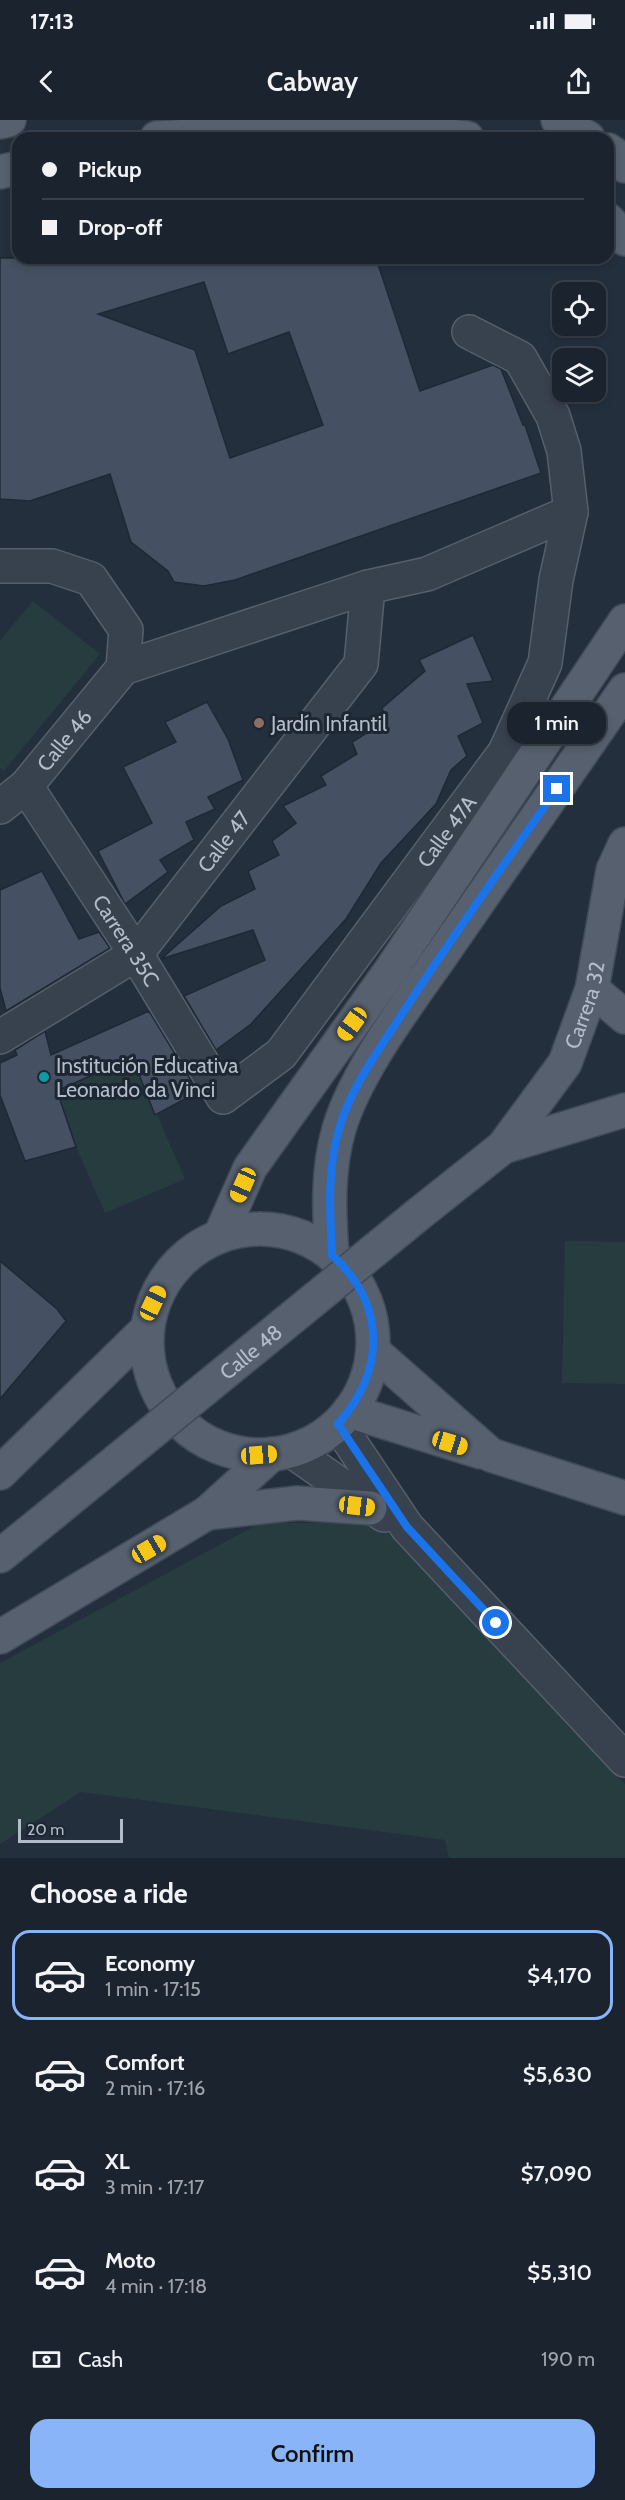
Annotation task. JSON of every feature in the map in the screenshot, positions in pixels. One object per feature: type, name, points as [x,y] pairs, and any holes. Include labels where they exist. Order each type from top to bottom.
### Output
[{"type":"main road","points":[[0,122],[9,120]]},
{"type":"main road","points":[[558,120],[578,132]]},
{"type":"main road","points":[[246,132],[365,124],[424,132]]},
{"type":"main road","points":[[614,154],[625,166]]},
{"type":"main road","points":[[614,226],[625,239]]},
{"type":"main road","points":[[220,1236],[250,1168],[391,970],[625,621]]},
{"type":"main road","points":[[332,1255],[329,1205],[332,1159],[339,1127],[355,1090],[420,986],[625,690]]},
{"type":"main road","name":"Carrera 32","points":[[503,1147],[565,1063],[592,989],[613,870],[625,844]]},
{"type":"main road","points":[[592,989],[625,1017]]},
{"type":"main road","points":[[503,1147],[625,1110]]},
{"type":"main road","name":"Calle 48","points":[[0,1556],[503,1147]]},
{"type":"main road","points":[[253,1229],[279,1231],[303,1238],[332,1255],[344,1266],[361,1291],[370,1316],[373,1351],[363,1388],[344,1418],[316,1440],[282,1452],[232,1452],[205,1441],[183,1426],[165,1404],[152,1380],[147,1355],[147,1330],[153,1303],[166,1278],[184,1258],[220,1236],[253,1229]]},
{"type":"main road","points":[[0,1473],[147,1330]]},
{"type":"main road","points":[[373,1351],[491,1455]]},
{"type":"main road","points":[[344,1418],[491,1455],[625,1498]]},
{"type":"main road","points":[[0,1637],[207,1513],[282,1452]]},
{"type":"main road","points":[[207,1513],[297,1503],[370,1508]]},
{"type":"street","name":"Calle 47A","points":[[223,1096],[280,1053],[505,752],[545,663],[556,580],[571,512],[564,451],[553,416],[520,358],[469,332]]},
{"type":"street","points":[[0,566],[52,566],[90,579],[126,630],[123,668],[368,587],[428,574],[571,512]]},
{"type":"street","name":"Calle 47","points":[[0,1037],[136,954],[361,664],[368,587]]},
{"type":"street","name":"Calle 46","points":[[0,807],[26,786],[123,668]]},
{"type":"street","name":"Carrera 35C","points":[[26,786],[136,954],[223,1096]]},
{"type":"street","points":[[344,1418],[407,1527],[625,1760]]},
{"type":"street","points":[[282,1452],[370,1508],[407,1527]]},
{"type":"green space","points":[[33,601],[100,654],[4,771],[0,768],[0,641]]},
{"type":"green space","points":[[132,1057],[185,1179],[105,1213],[76,1147],[57,1091]]},
{"type":"green space","points":[[565,1241],[625,1242],[625,1384],[562,1383]]},
{"type":"green space","points":[[260,1523],[379,1523],[625,1784],[625,1858],[449,1858],[445,1840],[81,1792],[0,1844],[0,1663]]},
{"type":"building","points":[[0,258],[12,258],[12,264],[378,264],[420,391],[493,365],[501,369],[523,425],[525,425],[541,473],[235,580],[204,586],[174,582],[168,571],[131,542],[110,474],[30,501],[0,499]],"holes":[[[204,282],[228,354],[289,332],[323,425],[230,458],[195,350],[98,314]]]},
{"type":"building","points":[[473,635],[493,681],[467,684],[483,723],[458,736],[467,756],[451,770],[436,804],[381,863],[346,919],[251,1024],[216,1050],[184,996],[265,960],[253,930],[161,959],[221,906],[255,889],[248,871],[279,855],[272,841],[296,823],[283,806],[326,785],[321,776],[357,754],[352,742],[387,721],[382,708],[425,671],[419,660]]},
{"type":"building","points":[[207,702],[228,739],[243,780],[208,797],[215,809],[186,822],[194,840],[160,860],[168,872],[125,904],[98,851],[152,823],[123,767],[176,742],[165,722]]},
{"type":"building","points":[[42,871],[79,939],[99,932],[110,948],[6,1011],[0,988],[0,890]]},
{"type":"building","name":"Institución Educativa Leonardo da Vinci","points":[[149,1011],[198,1092],[155,1115],[132,1057],[57,1091],[76,1147],[25,1161],[0,1095],[0,1063],[17,1055],[15,1050],[45,1031],[51,1055]]},
{"type":"building","points":[[0,1261],[57,1309],[66,1321],[0,1399]]},
{"type":"place","name":"Jardín Infantil","points":[[259,723]]},
{"type":"place","name":"Institución Educativa Leonardo da Vinci","points":[[44,1077]]},
{"type":"route","points":[[496,1623],[407,1527],[338,1424],[357,1400],[368,1376],[372,1363],[373,1328],[361,1291],[344,1266],[332,1255],[329,1205],[332,1159],[339,1127],[355,1090],[385,1040],[557,789]]}]
